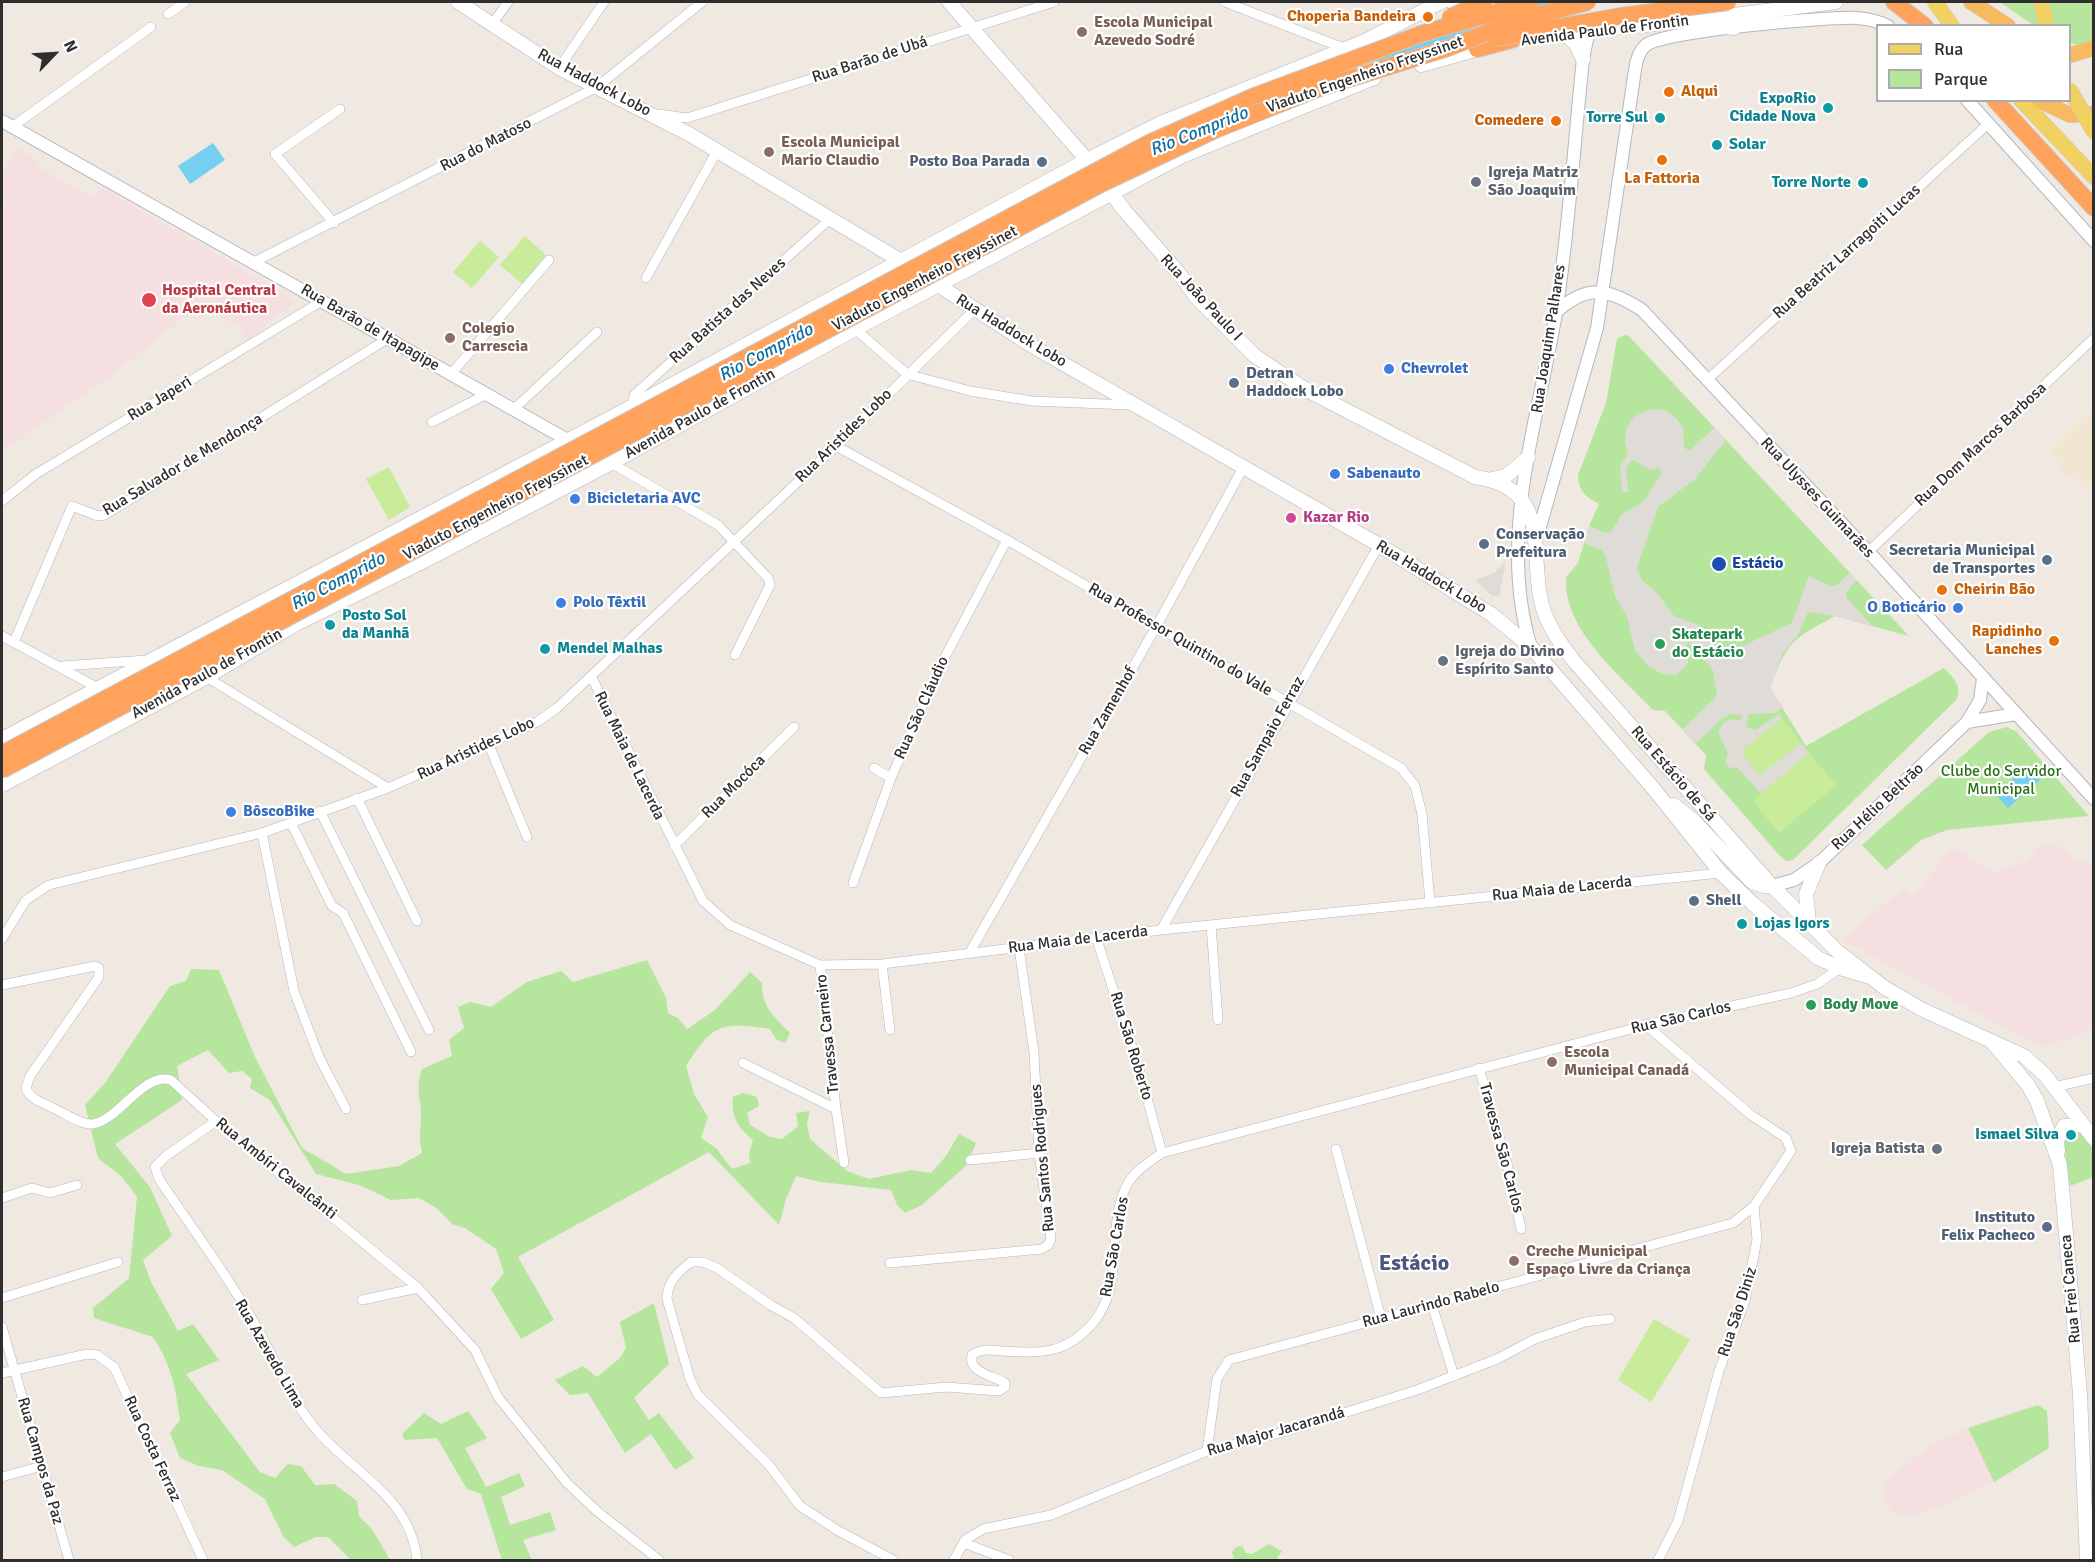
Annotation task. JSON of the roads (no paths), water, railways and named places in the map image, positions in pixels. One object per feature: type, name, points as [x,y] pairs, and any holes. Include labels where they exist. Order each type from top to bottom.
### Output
[{"type":"highway","points":[[1424,33],[1484,2]]},
{"type":"highway","name":"Viaduto Engenheiro Freyssinet","points":[[2,754],[1149,143],[1252,97],[1424,33],[1531,2]]},
{"type":"highway","name":"Viaduto Engenheiro Freyssinet","points":[[2,770],[1113,178],[1183,144],[1263,110],[1365,72],[1448,48],[1519,20],[1588,2]]},
{"type":"highway","points":[[1478,41],[1677,2]]},
{"type":"highway","points":[[1894,2],[1922,24]]},
{"type":"highway","points":[[1971,2],[2005,24]]},
{"type":"highway","points":[[1448,48],[1540,28],[1732,15]]},
{"type":"highway","points":[[2071,55],[2094,48]]},
{"type":"highway","points":[[1997,102],[2094,208]]},
{"type":"highway","points":[[2042,102],[2070,115],[2094,114]]},
{"type":"main road","name":"Rua Haddock Lobo","points":[[458,2],[559,68],[689,134],[901,261],[974,310],[1379,545],[1491,614],[1531,647]]},
{"type":"main road","name":"Rua João Paulo I","points":[[950,2],[1087,160],[1111,194],[1197,298],[1255,356],[1305,389],[1475,477],[1492,479],[1522,500],[1532,514],[1537,537]]},
{"type":"main road","points":[[2,739],[568,441],[1087,160],[1161,123],[1346,49],[1441,2]]},
{"type":"main road","points":[[1452,2],[1470,13],[1477,24],[1478,41]]},
{"type":"main road","name":"Avenida Paulo de Frontin","points":[[2,785],[205,678],[296,624],[426,560],[1182,156],[1365,69],[1478,41],[1589,30],[1688,27],[1732,15],[1836,2]]},
{"type":"main road","points":[[1935,2],[1951,24]]},
{"type":"main road","points":[[2041,2],[2046,24]]},
{"type":"main road","points":[[1688,27],[1707,25],[1732,15]]},
{"type":"main road","points":[[1564,33],[1576,44],[1583,59]]},
{"type":"main road","points":[[1365,40],[1365,69]]},
{"type":"main road","points":[[1346,49],[1365,69]]},
{"type":"main road","points":[[2071,92],[2094,132]]},
{"type":"main road","points":[[2023,102],[2094,177]]},
{"type":"main road","points":[[1161,123],[1182,156]]},
{"type":"main road","points":[[1492,479],[1506,476],[1528,458]]},
{"type":"main road","points":[[408,525],[426,560]]},
{"type":"main road","name":"Rua Estácio de Sá","points":[[1537,537],[1540,595],[1544,613],[1556,637],[1581,670],[1772,885],[1837,951],[1870,977],[1921,1009],[2024,1056],[2054,1087],[2094,1139]]},
{"type":"main road","points":[[279,593],[296,624]]},
{"type":"main road","name":"Rua Estácio de Sá","points":[[1531,647],[1653,789],[1721,873],[1785,933],[1818,958],[1840,968],[1870,977]]},
{"type":"main road","points":[[98,688],[117,723]]},
{"type":"main road","points":[[1653,789],[1694,821],[1752,882],[1764,886],[1772,885]]},
{"type":"main road","points":[[1809,922],[1806,894],[1819,863]]},
{"type":"main road","name":"Rua Frei Caneca","points":[[1989,1039],[2018,1070],[2028,1085],[2060,1165],[2089,1476],[2087,1560]]},
{"type":"main road","points":[[2060,1165],[2057,1141],[2059,1133],[2064,1126],[2081,1125]]},
{"type":"street","points":[[168,14],[185,2]]},
{"type":"street","points":[[493,23],[508,2]]},
{"type":"street","points":[[559,68],[604,2]]},
{"type":"street","name":"Rua do Matoso","points":[[254,262],[597,87],[702,2]]},
{"type":"street","name":"Rua Barão de Ubá","points":[[653,114],[687,118],[1054,2]]},
{"type":"street","points":[[1225,2],[1346,49]]},
{"type":"street","name":"Avenida Paulo de Frontin","points":[[1732,15],[1876,20],[1884,24]]},
{"type":"street","points":[[7,124],[151,27]]},
{"type":"street","points":[[1537,537],[1552,477],[1579,397],[1597,328],[1636,63],[1646,45],[1688,27]]},
{"type":"street","name":"Rua Joaquim Palhares","points":[[1531,647],[1518,589],[1522,500],[1556,312],[1583,59],[1589,30]]},
{"type":"street","points":[[1969,102],[2094,241]]},
{"type":"street","points":[[334,223],[275,154],[340,109]]},
{"type":"street","points":[[687,118],[689,134]]},
{"type":"street","name":"Rua Barão de Itapagipe","points":[[7,124],[162,214],[254,262],[718,525],[735,540],[770,582],[735,655]]},
{"type":"street","name":"Rua Beatriz Larragoiti Lucas","points":[[1707,380],[1988,124]]},
{"type":"street","points":[[646,278],[717,151]]},
{"type":"street","name":"Rua Batista das Neves","points":[[633,406],[634,395],[830,219]]},
{"type":"street","points":[[451,374],[549,260]]},
{"type":"street","points":[[1556,312],[1581,293],[1602,292]]},
{"type":"street","name":"Rua Ulysses Guimarães","points":[[1602,292],[1624,299],[1642,310],[2094,799]]},
{"type":"street","name":"Rua Japeri","points":[[2,501],[36,474],[322,301]]},
{"type":"street","name":"Rua Aristides Lobo","points":[[2,939],[26,900],[50,885],[262,833],[388,788],[537,722],[557,708],[836,446],[974,310]]},
{"type":"street","points":[[855,329],[907,374],[970,391],[1032,401],[1136,405]]},
{"type":"street","points":[[514,409],[597,332]]},
{"type":"street","name":"Rua Dom Marcos Barbosa","points":[[1868,552],[2094,338]]},
{"type":"street","name":"Rua Salvador de Mendonça","points":[[14,642],[72,507],[98,516],[105,514],[387,339]]},
{"type":"street","points":[[432,422],[487,394]]},
{"type":"street","name":"Rua Professor Quintino do Vale","points":[[836,446],[1007,540],[1401,768],[1414,786],[1422,814],[1430,902]]},
{"type":"street","name":"Rua Zamenhof","points":[[970,952],[1156,627],[1243,468]]},
{"type":"street","name":"Rua São Cláudio","points":[[853,883],[891,778],[936,674],[1007,540]]},
{"type":"street","name":"Rua Sampaio Ferraz","points":[[1161,930],[1287,702],[1379,545]]},
{"type":"street","points":[[2,636],[62,666],[98,688]]},
{"type":"street","points":[[186,644],[205,678],[388,788]]},
{"type":"street","points":[[62,666],[155,659]]},
{"type":"street","name":"Rua Maia de Lacerda","points":[[591,676],[699,896],[713,913],[730,925],[820,965],[882,964],[970,952],[1096,940],[1161,930],[1721,873]]},
{"type":"street","name":"Rua Hélio Beltrão","points":[[1772,885],[1794,880],[1819,863],[1967,722],[1980,700],[1983,678]]},
{"type":"street","points":[[1967,722],[2016,714]]},
{"type":"street","name":"Rua Mocóca","points":[[674,846],[794,727]]},
{"type":"street","points":[[489,745],[527,837]]},
{"type":"street","points":[[874,768],[891,778]]},
{"type":"street","points":[[357,798],[417,921]]},
{"type":"street","points":[[320,812],[429,1030]]},
{"type":"street","points":[[291,823],[332,906],[343,913],[411,1053]]},
{"type":"street","points":[[262,833],[294,991],[320,1057],[346,1109]]},
{"type":"street","points":[[1211,925],[1218,1020]]},
{"type":"street","name":"Rua São Roberto","points":[[1096,940],[1139,1069],[1162,1153]]},
{"type":"street","name":"Rua Santos Rodrigues","points":[[890,1263],[1042,1249],[1051,1239],[1039,1154],[1034,1052],[1019,948]]},
{"type":"street","points":[[882,964],[890,1030]]},
{"type":"street","name":"Travessa Carneiro","points":[[820,965],[836,1108]]},
{"type":"street","name":"Rua Ambíri Cavalcânti","points":[[2,985],[95,966],[100,971],[99,977],[30,1076],[26,1088],[31,1096],[82,1122],[92,1124],[102,1120],[152,1082],[167,1078],[177,1084],[216,1120],[418,1288],[475,1350],[498,1397],[567,1483],[598,1512],[659,1560]]},
{"type":"street","name":"Rua São Carlos","points":[[893,1560],[837,1530],[801,1506],[769,1465],[698,1395],[690,1380],[667,1299],[667,1289],[672,1280],[691,1262],[703,1262],[717,1268],[772,1306],[794,1318],[881,1393],[946,1387],[999,1391],[1005,1387],[1005,1383],[975,1369],[971,1360],[972,1355],[984,1349],[1032,1352],[1059,1350],[1071,1344],[1093,1322],[1109,1292],[1120,1207],[1127,1186],[1142,1167],[1162,1153],[1646,1025],[1791,993],[1817,984],[1840,968]]},
{"type":"street","points":[[1646,1025],[1751,1115],[1780,1133],[1790,1144],[1788,1157],[1754,1206]]},
{"type":"street","name":"Travessa Carneiro","points":[[743,1063],[836,1108]]},
{"type":"street","name":"Travessa São Carlos","points":[[1479,1068],[1507,1163],[1521,1229]]},
{"type":"street","points":[[2054,1087],[2094,1078]]},
{"type":"street","points":[[836,1108],[844,1164]]},
{"type":"street","name":"Rua Azevedo Lima","points":[[216,1120],[166,1156],[155,1167],[159,1179],[255,1324],[286,1389],[299,1408],[320,1434],[402,1513],[417,1560]]},
{"type":"street","points":[[1336,1149],[1380,1318]]},
{"type":"street","points":[[970,1160],[1039,1154]]},
{"type":"street","points":[[2,1198],[32,1188],[50,1192],[77,1185]]},
{"type":"street","name":"Rua Laurindo Rabelo","points":[[1207,1451],[1217,1379],[1229,1360],[1733,1223],[1754,1206]]},
{"type":"street","name":"Rua São Diniz","points":[[1658,1560],[1678,1521],[1719,1371],[1745,1301],[1757,1240],[1754,1206]]},
{"type":"street","points":[[2,1298],[118,1262]]},
{"type":"street","points":[[362,1300],[418,1288]]},
{"type":"street","points":[[1432,1305],[1454,1376]]},
{"type":"street","name":"Rua Major Jacarandá","points":[[963,1543],[978,1531],[1051,1515],[1207,1451],[1280,1433],[1454,1376],[1535,1340],[1585,1323],[1610,1319]]},
{"type":"street","name":"Rua Campos da Paz","points":[[2,1327],[69,1560]]},
{"type":"street","name":"Rua Costa Ferraz","points":[[14,1370],[87,1354],[97,1355],[114,1367],[203,1560]]},
{"type":"street","points":[[2,1373],[14,1370]]},
{"type":"street","points":[[2,1477],[42,1466]]},
{"type":"street","points":[[954,1560],[963,1543],[1009,1560]]},
{"type":"water","points":[[213,143],[225,160],[190,184],[178,166]]},
{"type":"water","points":[[2025,766],[2040,780],[2008,808],[1996,795]]},
{"type":"waterway","name":"Rio Comprido","points":[[1386,60],[1505,16],[1556,2]]},
{"type":"place","name":"Choperia Bandeira","points":[[1428,17]]},
{"type":"place","name":"Escola Municipal Azevedo Sodré","points":[[1082,32]]},
{"type":"place","name":"Alqui","points":[[1669,92]]},
{"type":"place","name":"ExpoRio Cidade Nova","points":[[1828,108]]},
{"type":"place","name":"Torre Sul","points":[[1660,118]]},
{"type":"place","name":"Comedere","points":[[1556,121]]},
{"type":"place","name":"Solar","points":[[1717,145]]},
{"type":"place","name":"Escola Municipal Mario Claudio","points":[[769,152]]},
{"type":"place","name":"La Fattoria","points":[[1662,160]]},
{"type":"place","name":"Posto Boa Parada","points":[[1042,162]]},
{"type":"place","name":"Igreja Matriz São Joaquim","points":[[1476,182]]},
{"type":"place","name":"Torre Norte","points":[[1863,183]]},
{"type":"place","name":"Hospital Central da Aeronáutica","points":[[149,300]]},
{"type":"place","name":"Colegio Carrescia","points":[[450,338]]},
{"type":"place","name":"Chevrolet","points":[[1389,369]]},
{"type":"place","name":"Detran Haddock Lobo","points":[[1234,383]]},
{"type":"place","name":"Sabenauto","points":[[1335,474]]},
{"type":"place","name":"Bicicletaria AVC","points":[[575,499]]},
{"type":"place","name":"Kazar Rio","points":[[1291,518]]},
{"type":"place","name":"Conservação Prefeitura","points":[[1484,544]]},
{"type":"place","name":"Secretaria Municipal de Transportes","points":[[2047,560]]},
{"type":"place","name":"Estácio","points":[[1719,564]]},
{"type":"place","name":"Cheirin Bão","points":[[1942,590]]},
{"type":"place","name":"Polo Têxtil","points":[[561,603]]},
{"type":"place","name":"O Boticário","points":[[1958,608]]},
{"type":"place","name":"Posto Sol da Manhã","points":[[330,625]]},
{"type":"place","name":"Rapidinho Lanches","points":[[2054,641]]},
{"type":"place","name":"Skatepark do Estácio","points":[[1660,644]]},
{"type":"place","name":"Mendel Malhas","points":[[545,649]]},
{"type":"place","name":"Igreja do Divino Espírito Santo","points":[[1443,661]]},
{"type":"place","name":"BôscoBike","points":[[231,812]]},
{"type":"place","name":"Shell","points":[[1694,901]]},
{"type":"place","name":"Lojas Igors","points":[[1742,924]]},
{"type":"place","name":"Body Move","points":[[1811,1005]]},
{"type":"place","name":"Escola Municipal Canadá","points":[[1552,1062]]},
{"type":"place","name":"Ismael Silva","points":[[2071,1135]]},
{"type":"place","name":"Igreja Batista","points":[[1937,1149]]},
{"type":"place","name":"Instituto Felix Pacheco","points":[[2047,1227]]},
{"type":"place","name":"Creche Municipal Espaço Livre da Criança","points":[[1514,1261]]},
{"type":"district","name":"Estácio","points":[[1414,1264]]},
{"type":"park label","name":"Clube do Servidor Municipal","points":[[2001,781]]}]
